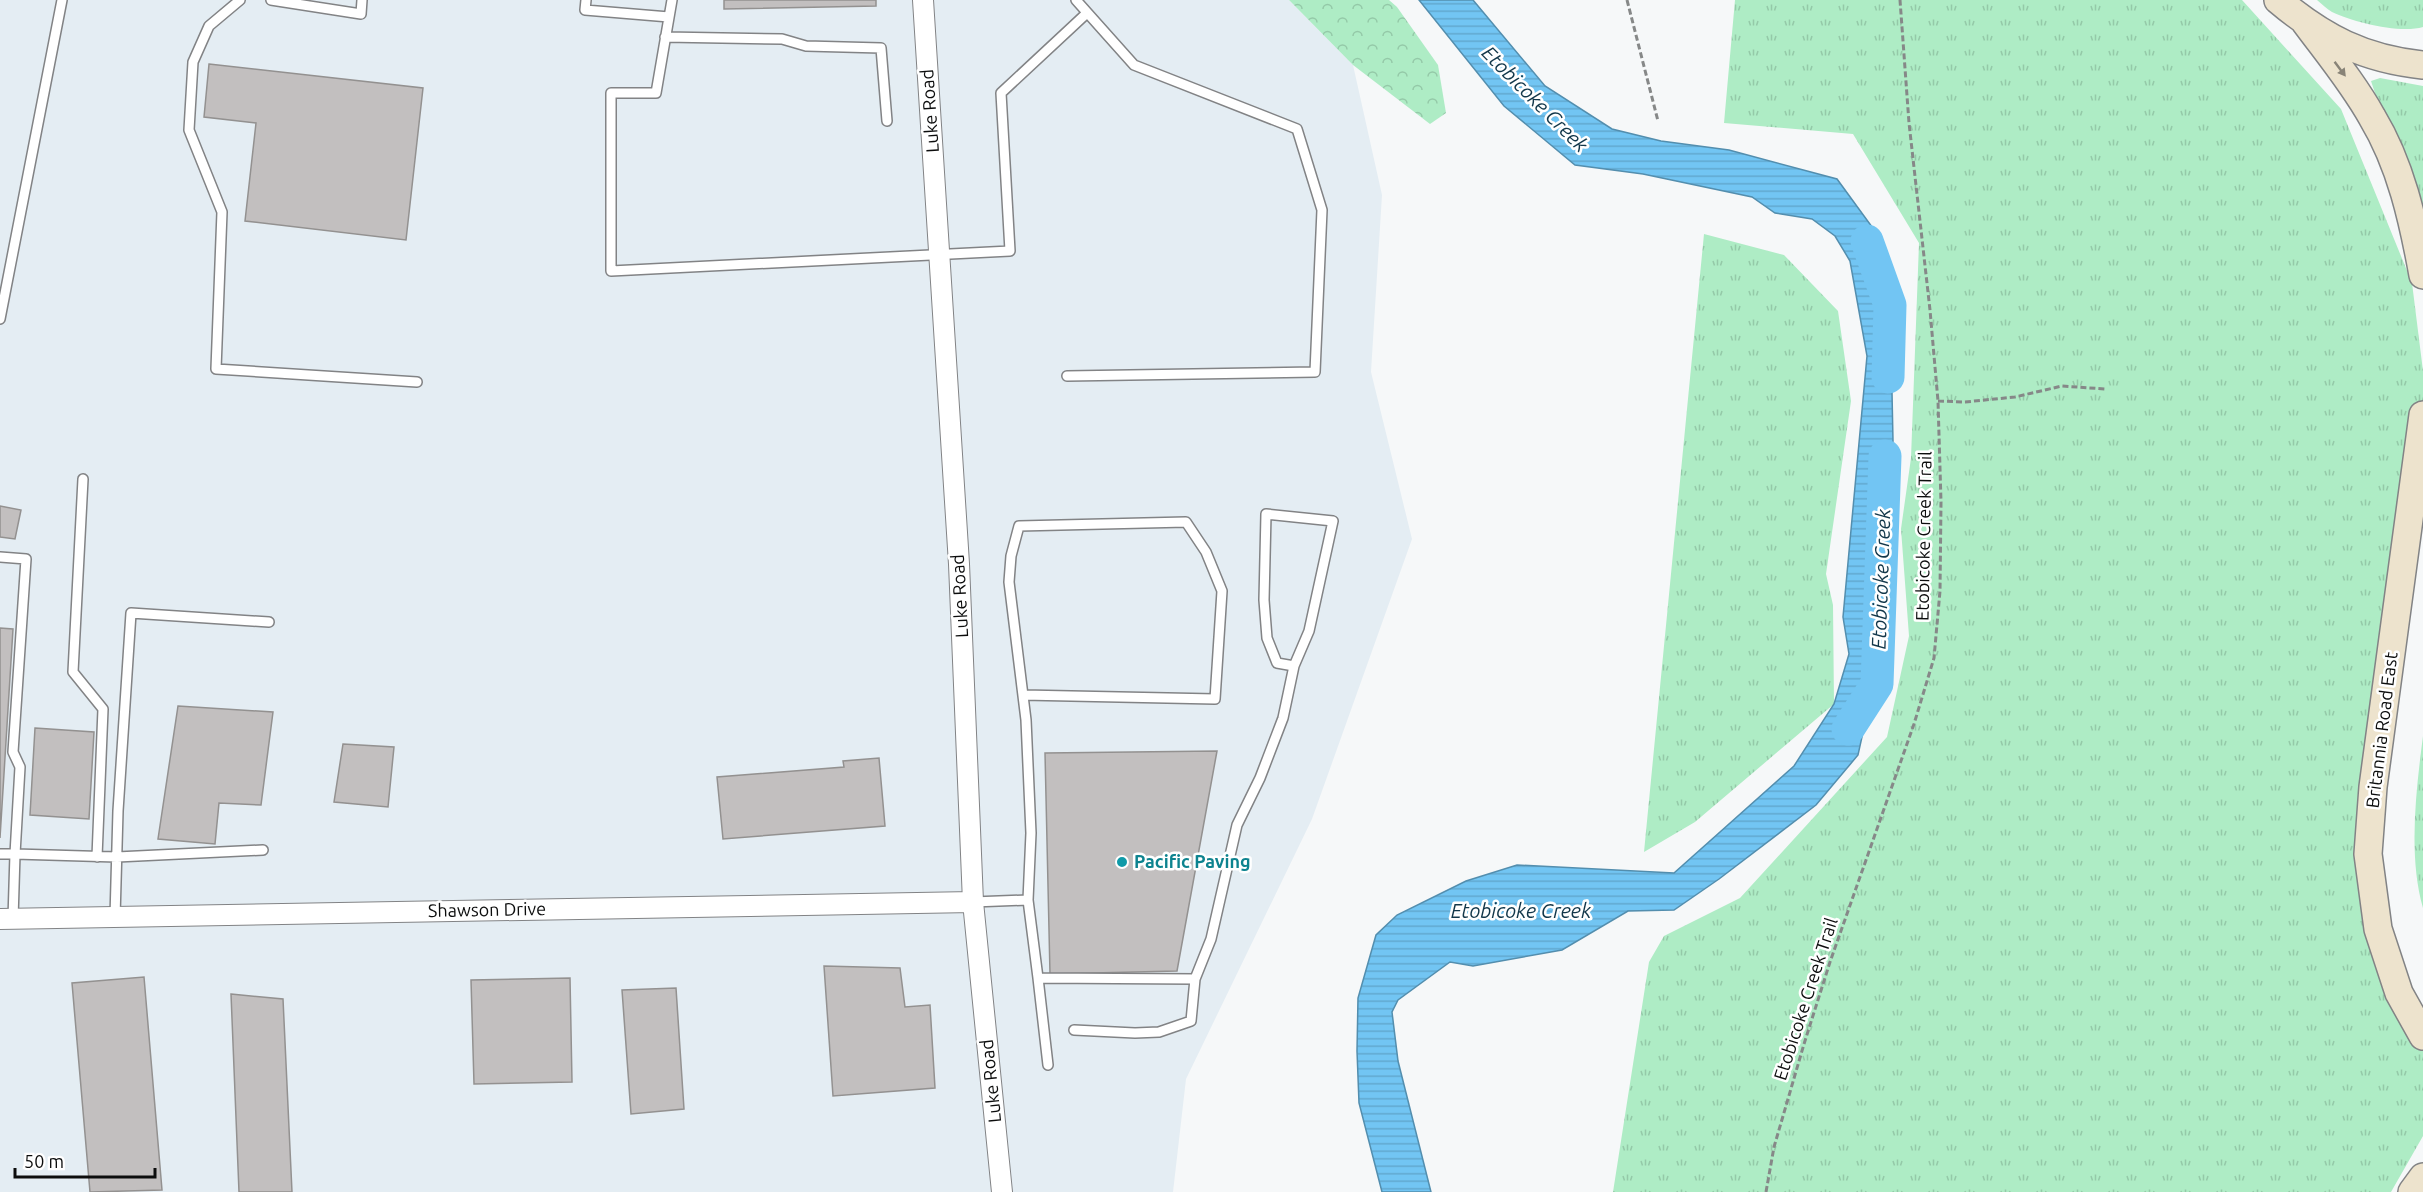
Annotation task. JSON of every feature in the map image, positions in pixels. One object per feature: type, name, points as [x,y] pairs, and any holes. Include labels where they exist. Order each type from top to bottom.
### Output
[{"type":"street","name":"Luke Road","points":[[923,0],[958,564],[973,902],[1002,1192]]},
{"type":"street","points":[[2278,0],[2305,22],[2353,49],[2392,62],[2423,64]]},
{"type":"street","points":[[2305,22],[2373,117],[2386,143],[2407,199],[2423,275]]},
{"type":"street","name":"Britannia Road East","points":[[2423,415],[2373,786],[2368,854],[2378,929],[2399,993],[2423,1036]]},
{"type":"street","name":"Shawson Drive","points":[[7,919],[973,902]]},
{"type":"street","points":[[2412,1192],[2423,1177]]},
{"type":"lane","points":[[0,319],[62,0]]},
{"type":"lane","points":[[240,0],[209,26],[193,62],[189,130],[222,212],[216,369],[417,382]]},
{"type":"lane","points":[[272,0],[361,14],[362,0]]},
{"type":"lane","points":[[586,0],[585,10],[669,17]]},
{"type":"lane","points":[[672,0],[656,93],[611,93],[611,271],[1010,250],[1001,93],[1088,13]]},
{"type":"lane","points":[[1067,376],[1315,372],[1322,210],[1297,129],[1134,65],[1076,0]]},
{"type":"lane","points":[[665,37],[782,39],[806,46],[881,48],[887,121]]},
{"type":"lane","points":[[83,479],[73,672],[103,709],[97,857]]},
{"type":"lane","points":[[1074,1030],[1135,1034],[1160,1032],[1191,1021],[1195,979],[1211,939],[1237,825],[1260,778],[1283,718],[1294,666],[1309,631],[1333,521],[1266,514],[1264,600],[1267,638],[1277,663],[1294,666]]},
{"type":"lane","points":[[1023,695],[1215,699],[1222,591],[1206,552],[1186,522],[1019,526],[1011,556],[1009,582],[1026,720],[1030,833],[1028,900],[1048,1065]]},
{"type":"lane","points":[[0,557],[26,559],[13,752],[20,767],[15,855],[7,919]]},
{"type":"lane","points":[[115,917],[131,613],[269,622]]},
{"type":"lane","points":[[0,854],[117,857],[263,850]]},
{"type":"lane","points":[[973,902],[1028,900]]},
{"type":"lane","points":[[1038,978],[1195,979]]},
{"type":"path","points":[[1627,0],[1658,121]]},
{"type":"path","name":"Etobicoke Creek Trail","points":[[1766,1192],[1774,1147],[1830,962],[1914,723],[1934,658],[1940,591],[1941,502],[1938,401],[1909,123],[1900,0]]},
{"type":"path","points":[[1938,401],[1965,402],[2014,398],[2062,386],[2105,389]]},
{"type":"shaded area","points":[[0,0],[1289,0],[1353,65],[1382,195],[1371,372],[1412,539],[1312,819],[1186,1079],[1173,1192],[0,1192]]},
{"type":"green space","points":[[1289,0],[1389,0],[1397,7],[1438,65],[1446,113],[1430,124],[1353,65]]},
{"type":"green space","points":[[1735,0],[2242,0],[2341,109],[2412,283],[2423,371],[2423,422],[2367,845],[2423,1041],[2423,1136],[2391,1192],[1613,1192],[1649,962],[1664,936],[1740,898],[1887,737],[1909,636],[1901,529],[1911,458],[1919,243],[1853,134],[1724,123]]},
{"type":"green space","points":[[2317,0],[2423,0],[2423,27],[2390,28],[2352,20],[2332,12]]},
{"type":"green space","points":[[2380,78],[2423,86],[2423,210],[2398,138],[2377,99],[2371,81]]},
{"type":"green space","points":[[1704,234],[1784,255],[1838,311],[1851,401],[1826,574],[1833,605],[1834,704],[1695,822],[1644,852]]},
{"type":"green space","points":[[2423,736],[2423,908],[2418,888],[2415,823]]},
{"type":"water","name":"Etobicoke Creek","points":[[1419,0],[1473,0],[1545,86],[1612,129],[1661,141],[1729,150],[1837,179],[1875,231],[1891,344],[1893,441],[1874,563],[1879,660],[1858,755],[1816,805],[1719,879],[1674,910],[1628,911],[1562,950],[1473,966],[1450,962],[1398,1000],[1392,1012],[1398,1061],[1431,1192],[1382,1192],[1359,1103],[1357,1051],[1358,998],[1376,935],[1397,915],[1466,881],[1517,865],[1674,873],[1794,766],[1834,704],[1849,654],[1843,617],[1867,356],[1850,261],[1835,236],[1812,219],[1775,213],[1752,197],[1643,174],[1575,165],[1504,106]]},
{"type":"building","points":[[724,0],[876,0],[876,6],[724,9]]},
{"type":"building","points":[[209,64],[423,88],[406,240],[245,221],[256,123],[204,117]]},
{"type":"building","points":[[0,506],[21,510],[15,539],[0,537]]},
{"type":"building","points":[[0,628],[13,629],[0,838]]},
{"type":"building","points":[[178,706],[273,712],[261,805],[219,803],[215,844],[158,839]]},
{"type":"building","points":[[35,728],[94,732],[89,819],[30,815]]},
{"type":"building","points":[[343,744],[394,747],[388,807],[334,802]]},
{"type":"building","name":"Pacific Paving","points":[[1217,751],[1177,971],[1050,974],[1045,753]]},
{"type":"building","points":[[879,758],[885,826],[723,839],[717,777],[844,767],[843,761]]},
{"type":"building","points":[[824,966],[900,968],[905,1007],[930,1005],[935,1088],[833,1096]]},
{"type":"building","points":[[144,977],[162,1190],[90,1192],[72,983]]},
{"type":"building","points":[[570,978],[572,1082],[474,1084],[471,980]]},
{"type":"building","points":[[676,988],[684,1109],[631,1114],[622,990]]},
{"type":"building","points":[[231,994],[283,999],[292,1192],[239,1192]]},
{"type":"waterway","name":"Etobicoke Creek","points":[[1867,241],[1890,305],[1888,377]]},
{"type":"waterway","name":"Etobicoke Creek","points":[[1848,729],[1877,684],[1885,456]]},
{"type":"place","name":"Pacific Paving","points":[[1122,862]]}]
